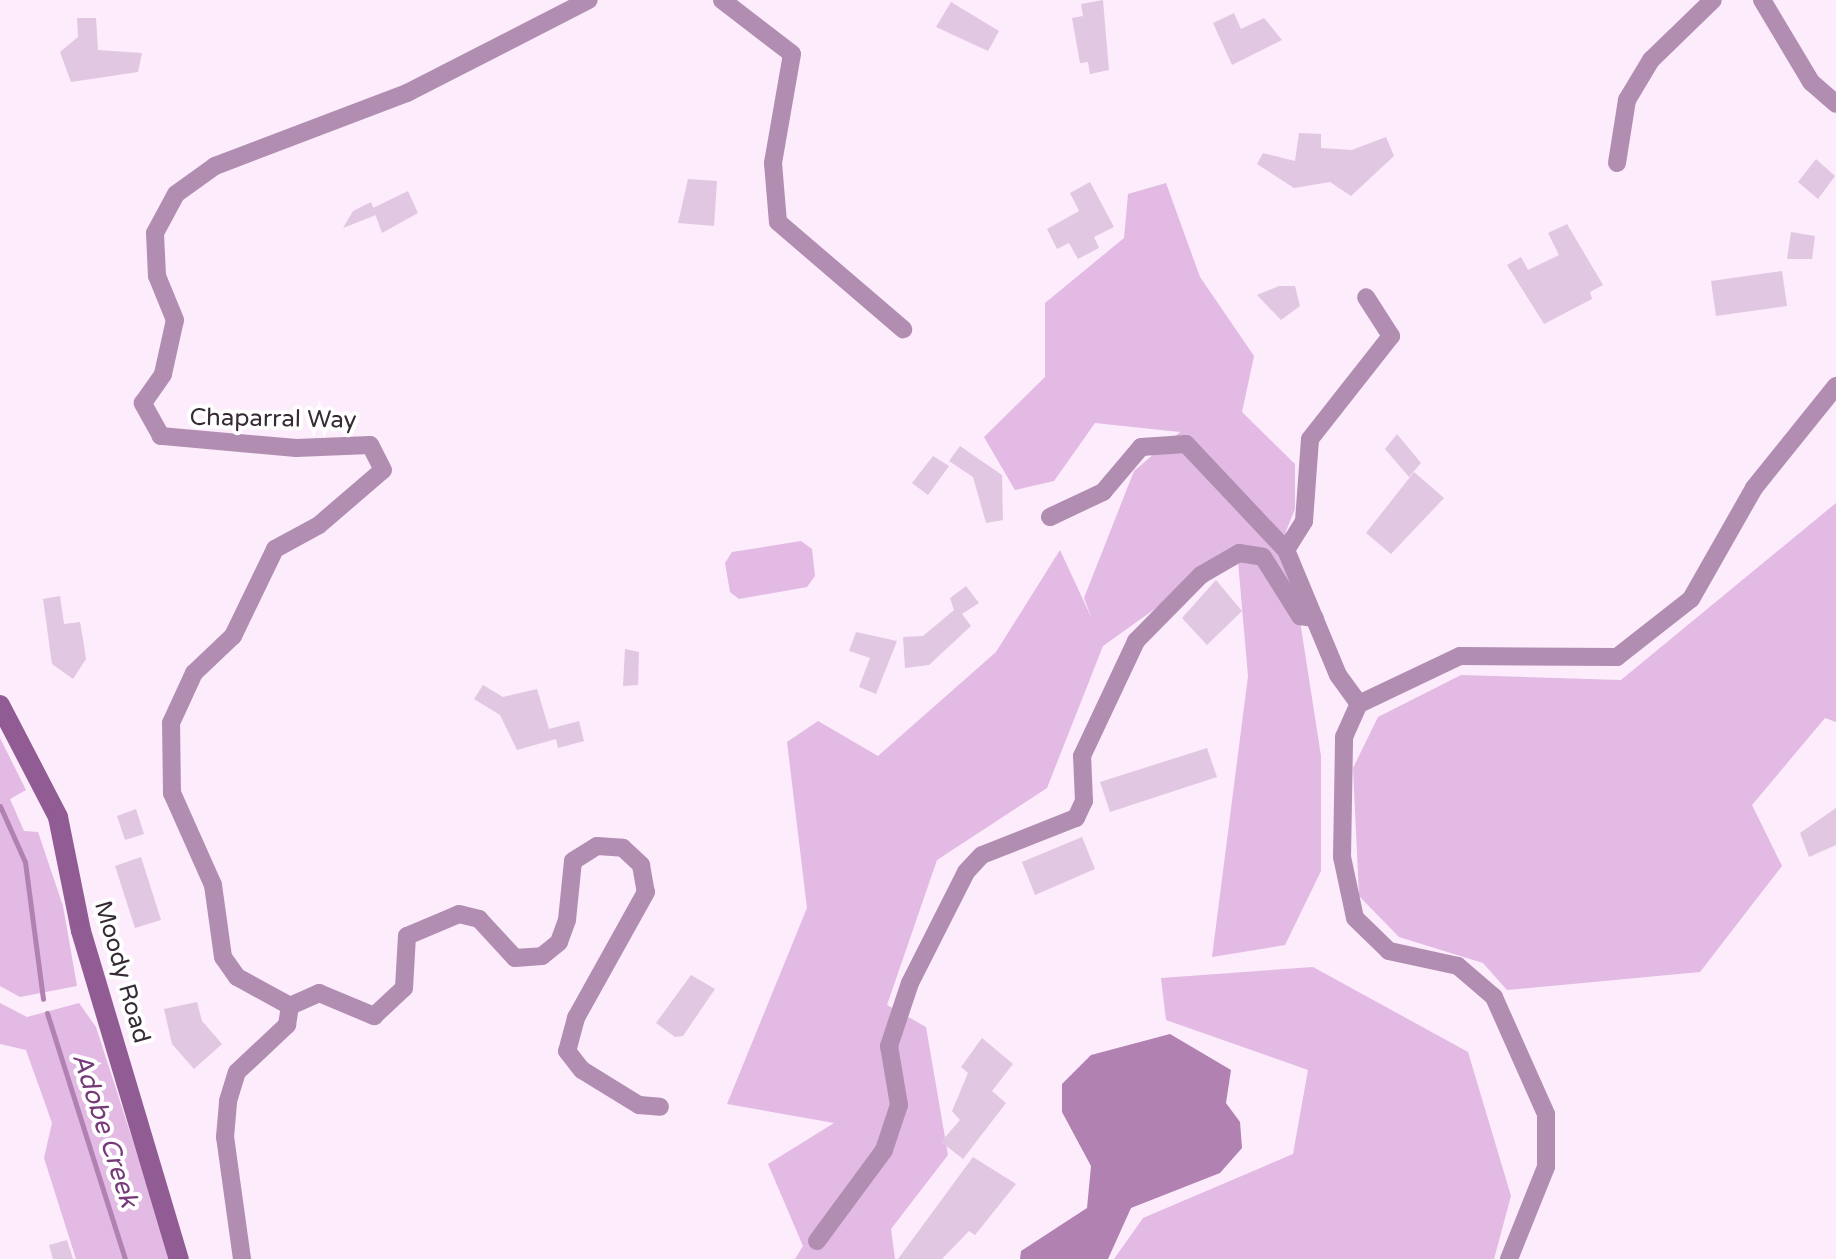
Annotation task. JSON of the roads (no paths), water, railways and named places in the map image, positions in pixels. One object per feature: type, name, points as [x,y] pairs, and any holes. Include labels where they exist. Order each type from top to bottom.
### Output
[{"type":"street","name":"Chaparral Way","points":[[290,1006],[237,977],[223,957],[213,885],[172,793],[171,723],[194,673],[233,636],[275,549],[319,525],[383,470],[370,445],[296,448],[161,436],[143,403],[163,374],[175,320],[157,276],[155,233],[176,194],[215,166],[407,93],[589,0]]},
{"type":"street","points":[[722,0],[792,54],[773,163],[778,222],[903,329]]},
{"type":"street","points":[[1617,163],[1627,100],[1651,60],[1713,0]]},
{"type":"street","points":[[1762,0],[1811,82],[1836,104]]},
{"type":"street","points":[[1286,550],[1304,521],[1310,439],[1391,336],[1366,297]]},
{"type":"street","points":[[1509,1259],[1546,1167],[1546,1114],[1494,997],[1458,966],[1389,951],[1355,918],[1340,794],[1344,737],[1359,704],[1460,656],[1617,657],[1691,599],[1754,488],[1836,386]]},
{"type":"street","points":[[1050,517],[1103,492],[1141,447],[1186,444],[1286,550],[1315,618],[1359,704]]},
{"type":"street","points":[[817,1241],[884,1150],[899,1105],[889,1046],[910,983],[966,872],[982,855],[1076,818],[1084,801],[1082,756],[1136,641],[1201,575],[1239,553],[1263,557],[1300,616],[1315,618]]},
{"type":"street","name":"Moody Road","points":[[0,705],[58,817],[81,931],[179,1259]]},
{"type":"street","points":[[242,1259],[225,1137],[228,1101],[237,1072],[287,1025],[290,1006],[319,993],[374,1016],[404,988],[407,936],[459,914],[479,919],[515,958],[542,956],[559,942],[567,920],[573,861],[597,846],[623,848],[641,865],[646,892],[565,1040],[582,1070],[639,1105],[660,1107]]},
{"type":"waterway","name":"Adobe Creek","points":[[0,806],[25,862],[43,999]]},
{"type":"waterway","name":"Adobe Creek","points":[[47,1013],[125,1259]]}]
